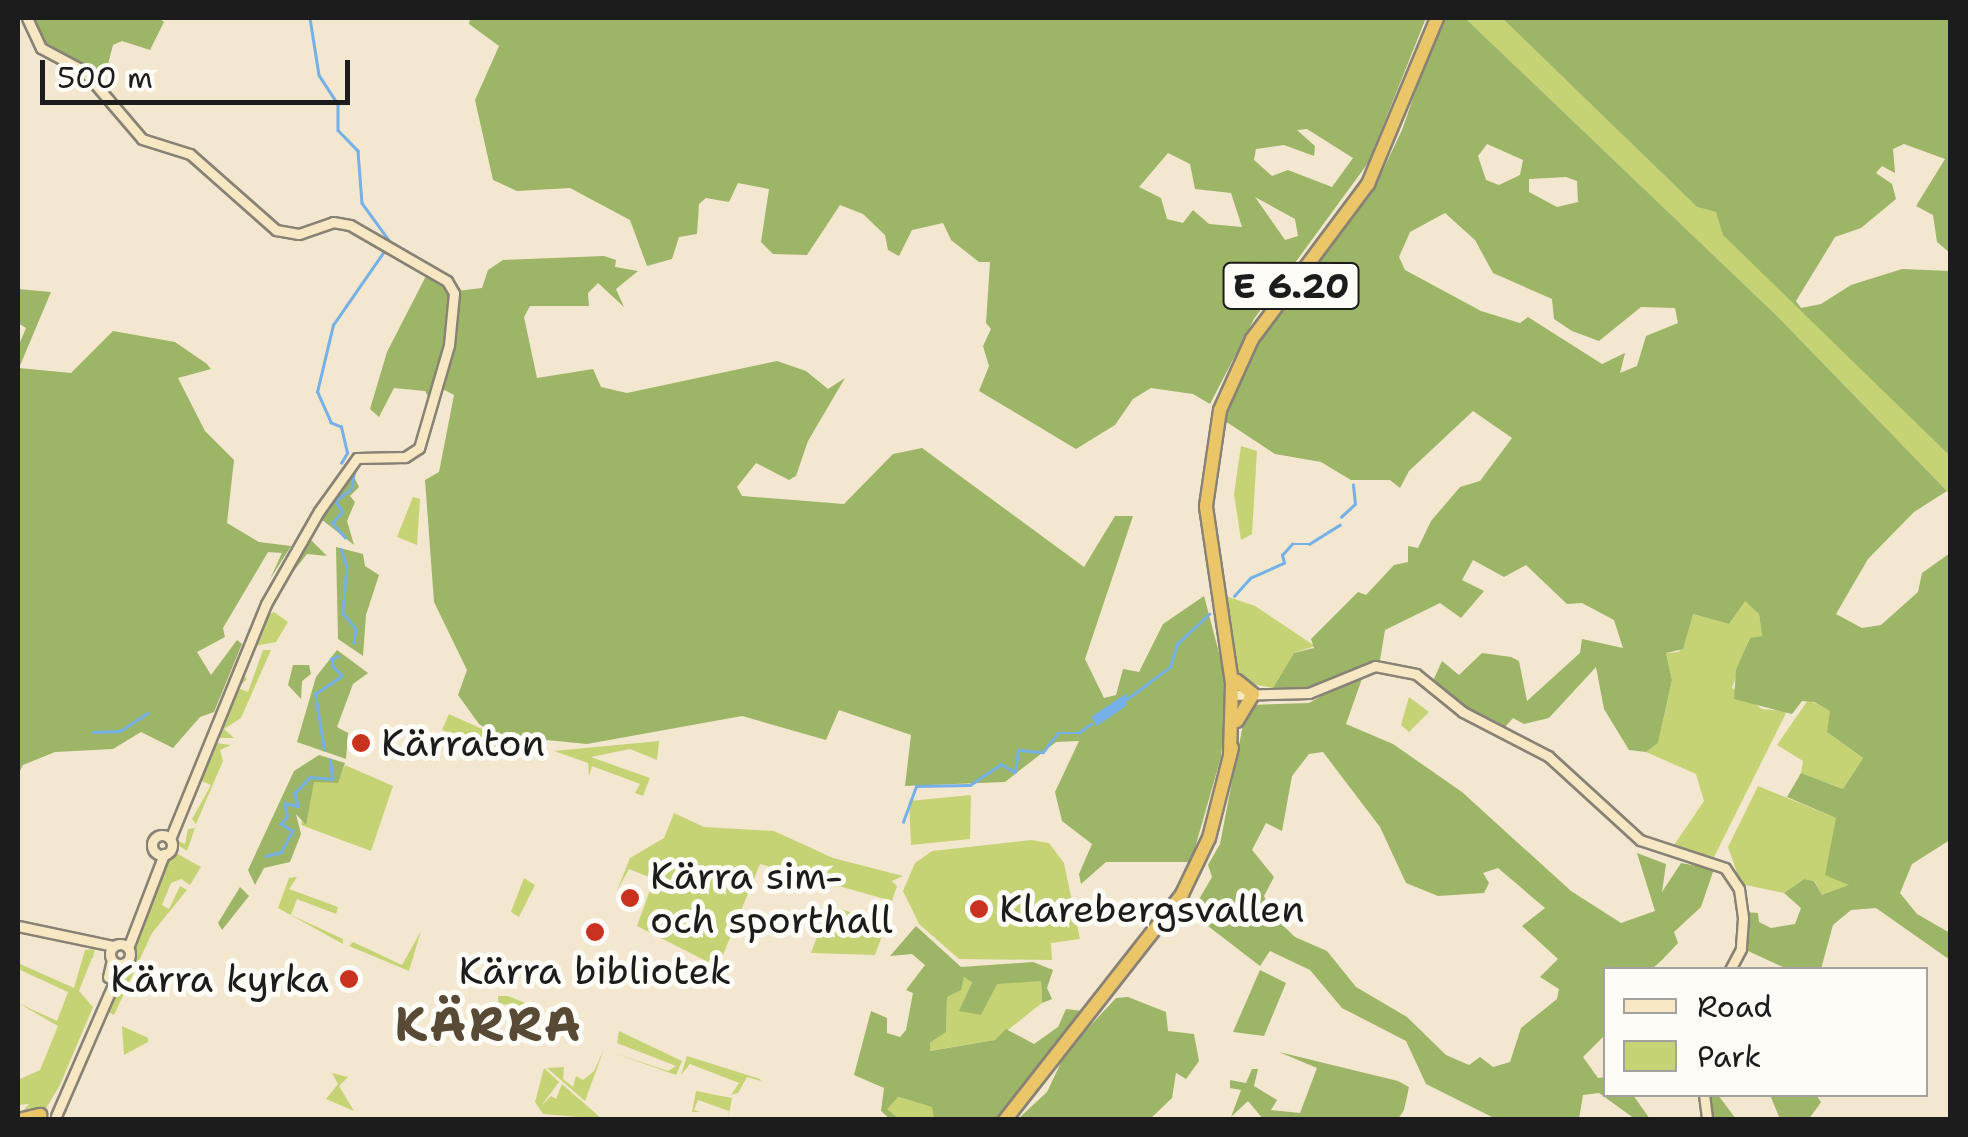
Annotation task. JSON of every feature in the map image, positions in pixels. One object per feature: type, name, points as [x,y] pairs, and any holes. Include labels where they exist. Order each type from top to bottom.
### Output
[{"type":"highway","name":"E 6.20","points":[[1008,1120],[1189,882],[1218,813],[1240,691],[1219,598],[1206,494],[1222,400],[1262,323],[1368,184],[1437,18]]},
{"type":"highway","name":"E 6.20","points":[[1230,755],[1240,691]]},
{"type":"highway","points":[[18,1120],[48,1116]]},
{"type":"street","points":[[27,18],[41,48],[84,71],[142,140],[190,154],[276,230],[303,234],[332,222],[348,224],[450,284],[449,345],[414,453],[367,454],[346,468],[278,580],[48,1116]]},
{"type":"street","points":[[1240,691],[1313,692],[1375,666],[1416,674],[1463,712],[1548,756],[1640,840],[1724,868],[1739,889],[1743,918],[1741,949],[1732,967]]},
{"type":"street","points":[[159,852],[165,838]]},
{"type":"street","points":[[18,926],[117,953]]},
{"type":"green space","points":[[30,18],[159,18],[164,22],[150,50],[122,41],[113,45],[107,68],[95,76],[44,42]]},
{"type":"green space","points":[[470,18],[1426,18],[1368,163],[1254,319],[1210,404],[1193,394],[1151,388],[1133,399],[1115,425],[1076,449],[979,391],[989,366],[983,346],[991,329],[986,323],[990,262],[979,262],[951,240],[943,223],[912,230],[899,256],[888,250],[885,235],[863,214],[840,205],[807,255],[773,254],[761,242],[769,189],[738,183],[729,202],[706,198],[699,204],[697,234],[679,237],[672,259],[647,266],[630,220],[570,188],[517,191],[493,180],[475,100],[499,46],[469,24]],"holes":[[[1307,129],[1353,158],[1332,187],[1288,170],[1272,176],[1254,160],[1256,149],[1284,145],[1314,156],[1315,146],[1297,130]],[[1168,153],[1190,164],[1195,189],[1231,193],[1242,227],[1209,224],[1193,210],[1183,223],[1167,219],[1161,198],[1139,187]],[[1255,197],[1295,219],[1298,236],[1285,240]]]},
{"type":"green space","points":[[1441,18],[1465,18],[1776,315],[1947,491],[1914,512],[1868,559],[1836,614],[1862,628],[1881,625],[1918,592],[1922,573],[1950,553],[1950,840],[1912,864],[1900,893],[1917,914],[1950,933],[1950,960],[1876,908],[1851,910],[1833,925],[1822,967],[1783,967],[1748,951],[1745,912],[1758,913],[1759,922],[1771,928],[1795,924],[1801,908],[1784,893],[1804,879],[1814,881],[1822,895],[1849,885],[1825,875],[1836,818],[1787,797],[1801,773],[1843,789],[1863,758],[1827,732],[1830,711],[1814,702],[1802,701],[1792,714],[1734,699],[1736,670],[1750,638],[1762,636],[1759,614],[1745,601],[1729,624],[1693,614],[1683,649],[1666,653],[1672,680],[1658,743],[1646,752],[1629,750],[1604,709],[1596,667],[1549,718],[1524,724],[1513,718],[1505,727],[1455,704],[1433,681],[1442,661],[1459,675],[1482,653],[1511,657],[1519,661],[1527,701],[1580,653],[1582,639],[1623,648],[1614,620],[1582,603],[1567,604],[1526,565],[1504,577],[1473,560],[1462,580],[1484,591],[1461,618],[1440,603],[1385,630],[1380,660],[1313,687],[1273,688],[1294,653],[1314,648],[1311,639],[1358,592],[1366,595],[1394,565],[1408,562],[1408,546],[1418,548],[1431,521],[1460,487],[1480,481],[1512,438],[1473,411],[1409,471],[1400,488],[1390,480],[1351,480],[1321,462],[1275,454],[1222,419],[1262,334],[1372,193],[1402,130]],"holes":[[[1487,144],[1523,160],[1520,175],[1499,185],[1486,180],[1478,156]],[[1566,177],[1577,181],[1578,202],[1557,207],[1529,192],[1529,179]],[[1445,213],[1475,240],[1493,273],[1552,299],[1554,319],[1572,331],[1599,341],[1641,307],[1675,308],[1678,323],[1646,336],[1637,366],[1620,373],[1625,353],[1602,364],[1528,317],[1520,323],[1481,311],[1405,270],[1399,257],[1410,232]]]},
{"type":"green space","points":[[1465,18],[1502,18],[1697,207],[1716,212],[1788,297],[1950,456],[1950,494],[1776,315]]},
{"type":"green space","points":[[1502,18],[1950,18],[1950,253],[1937,242],[1933,215],[1916,206],[1945,159],[1904,144],[1893,149],[1895,173],[1882,166],[1876,173],[1892,184],[1896,199],[1861,228],[1835,237],[1796,301],[1801,308],[1821,304],[1851,285],[1902,269],[1950,271],[1950,456],[1723,235],[1716,212],[1697,207]]},
{"type":"green space","points":[[604,256],[616,260],[615,267],[638,271],[616,289],[624,307],[598,283],[588,293],[589,306],[530,306],[524,317],[537,378],[593,369],[601,387],[627,393],[777,361],[806,371],[828,389],[845,378],[808,441],[796,476],[789,480],[756,463],[737,487],[742,496],[844,504],[893,454],[922,448],[1084,567],[1115,516],[1133,516],[1085,659],[1104,698],[1116,695],[1123,669],[1139,672],[1163,624],[1204,596],[1228,687],[1221,757],[1191,862],[1106,862],[1081,884],[1079,874],[1092,844],[1062,821],[1055,792],[1079,741],[1056,742],[1005,782],[905,786],[911,735],[839,710],[826,740],[742,716],[587,744],[496,735],[479,724],[458,695],[467,670],[434,602],[425,480],[439,472],[454,395],[439,387],[429,398],[425,391],[394,388],[379,417],[370,409],[387,352],[426,276],[457,291],[482,288],[488,270],[503,260]]},
{"type":"green space","points":[[18,289],[51,292],[19,368],[71,373],[113,331],[175,342],[207,364],[211,369],[178,378],[205,431],[234,460],[227,523],[259,542],[291,546],[270,579],[282,553],[268,552],[223,628],[225,637],[197,652],[211,675],[237,640],[242,644],[214,712],[200,717],[173,748],[141,732],[113,749],[55,752],[23,765],[18,775],[18,347],[26,328],[18,323]]},
{"type":"green space","points":[[1241,446],[1257,451],[1252,534],[1241,540],[1234,494]]},
{"type":"green space","points":[[350,469],[359,487],[350,496],[355,502],[347,521],[354,545],[321,519]]},
{"type":"green space","points":[[413,497],[420,499],[417,545],[397,537]]},
{"type":"green space","points":[[310,539],[327,556],[307,554],[285,582]]},
{"type":"green space","points":[[336,547],[363,554],[365,566],[379,575],[366,615],[363,656],[338,639]]},
{"type":"green space","points":[[1223,595],[1255,606],[1315,646],[1294,653],[1273,688],[1240,682]]},
{"type":"green space","points":[[1745,600],[1759,614],[1762,636],[1749,639],[1732,688],[1762,709],[1787,711],[1714,857],[1672,848],[1704,801],[1696,774],[1646,752],[1658,743],[1672,680],[1666,653],[1679,652],[1693,614],[1729,624]]},
{"type":"green space","points":[[274,612],[288,622],[276,642],[255,646],[243,675],[247,679],[238,688],[248,692],[263,650],[271,650],[241,718],[224,729],[234,738],[210,738],[265,616]]},
{"type":"green space","points":[[337,650],[368,673],[353,684],[337,727],[348,733],[346,759],[297,742],[316,677]]},
{"type":"green space","points":[[293,665],[309,665],[311,674],[302,681],[301,699],[288,685]]},
{"type":"green space","points":[[1364,673],[1346,724],[1393,744],[1462,792],[1571,891],[1621,923],[1655,911],[1637,853],[1666,864],[1662,892],[1681,863],[1714,869],[1701,907],[1674,932],[1678,943],[1654,967],[1603,967],[1603,1037],[1583,1057],[1598,1078],[1603,1077],[1603,1096],[1583,1095],[1579,1119],[1496,1119],[1426,1084],[1406,1041],[1342,1008],[1310,970],[1270,951],[1260,966],[1191,913],[1212,877],[1208,865],[1220,844],[1245,714],[1251,705],[1309,703]],"holes":[[[1323,752],[1380,827],[1406,883],[1438,896],[1484,893],[1489,883],[1483,873],[1498,868],[1545,908],[1522,926],[1558,959],[1540,977],[1559,989],[1557,999],[1521,1028],[1510,1062],[1493,1067],[1480,1057],[1469,1065],[1446,1055],[1407,1017],[1356,987],[1327,951],[1295,937],[1272,915],[1264,896],[1274,877],[1252,850],[1266,823],[1282,831],[1292,776],[1309,754]]]},
{"type":"green space","points":[[1409,697],[1429,712],[1409,732],[1401,725]]},
{"type":"green space","points":[[1808,700],[1831,711],[1827,732],[1863,758],[1843,789],[1801,773],[1803,761],[1777,745]]},
{"type":"green space","points":[[449,714],[513,743],[514,754],[442,730]]},
{"type":"green space","points":[[659,741],[657,760],[630,749],[591,757],[650,778],[643,796],[635,793],[640,784],[592,766],[589,776],[588,763],[554,751]]},
{"type":"green space","points":[[209,742],[231,745],[220,750],[223,761],[196,824],[192,819],[211,785],[199,780],[176,840],[185,844],[188,829],[195,828],[187,851],[173,842]]},
{"type":"green space","points":[[319,755],[345,763],[338,783],[314,782],[306,825],[296,814],[301,834],[290,862],[264,868],[255,885],[248,870],[294,771]]},
{"type":"green space","points":[[345,765],[393,786],[371,851],[301,825],[312,781],[337,783]]},
{"type":"green space","points":[[1758,786],[1836,818],[1834,876],[1850,885],[1822,896],[1815,881],[1804,879],[1784,893],[1741,884],[1728,847]]},
{"type":"green space","points":[[971,795],[970,839],[911,845],[909,801]]},
{"type":"green space","points":[[674,813],[704,827],[774,831],[833,858],[903,876],[892,881],[897,886],[892,901],[760,864],[718,967],[637,926],[654,879],[629,869],[617,891],[630,858],[664,838]]},
{"type":"green space","name":"Klarebergsvallen","points":[[1031,840],[1049,843],[1064,863],[1080,939],[1051,943],[1052,960],[959,959],[919,924],[903,891],[915,863],[932,851]]},
{"type":"green space","points":[[176,853],[201,867],[190,885],[181,879],[171,883],[162,905],[169,909],[180,886],[187,890],[152,933],[114,1015],[103,1009],[131,958],[168,855]]},
{"type":"green space","points":[[297,877],[289,889],[338,907],[336,914],[297,899],[291,915],[343,939],[343,944],[278,908],[289,878]]},
{"type":"green space","points":[[524,878],[535,885],[519,917],[511,912]]},
{"type":"green space","points":[[240,887],[249,896],[222,930],[218,923]]},
{"type":"green space","points":[[828,906],[887,922],[875,955],[811,953]]},
{"type":"green space","points":[[916,926],[961,967],[1033,962],[1053,970],[1047,988],[1052,999],[1042,1003],[1041,981],[997,984],[981,1015],[959,1011],[972,982],[964,977],[961,990],[947,997],[946,1032],[930,1043],[930,1051],[995,1040],[1006,1029],[1034,1044],[1058,1027],[1066,1009],[1082,1011],[998,1119],[934,1119],[932,1107],[898,1097],[887,1109],[899,1119],[890,1119],[881,1111],[884,1088],[854,1075],[871,1011],[887,1018],[887,1033],[900,1037],[906,1030],[913,993],[906,990],[925,965],[912,954],[890,956]]},
{"type":"green space","points":[[421,931],[409,971],[349,946],[353,942],[402,965]]},
{"type":"green space","points":[[95,949],[93,957],[102,952],[92,958],[79,991],[93,1007],[60,1085],[45,1110],[18,1117],[29,1104],[18,1105],[18,1080],[40,1070],[58,1026],[18,1003],[57,1021],[68,992],[18,969],[18,963],[74,988],[85,950]]},
{"type":"green space","points":[[1260,970],[1286,983],[1264,1036],[1233,1032]]},
{"type":"green space","points":[[964,977],[972,981],[960,1010],[981,1015],[996,984],[1023,978],[1041,981],[1042,1003],[995,1040],[929,1051],[930,1043],[946,1032],[947,996]]},
{"type":"green space","points":[[498,996],[508,996],[545,1011],[542,1018],[498,1002]]},
{"type":"green space","points":[[1128,997],[1166,1012],[1168,1031],[1194,1034],[1199,1061],[1186,1079],[1176,1073],[1172,1098],[1150,1119],[1018,1119],[1047,1092],[1066,1052],[1116,998]]},
{"type":"green space","points":[[122,1026],[148,1038],[148,1042],[124,1055]]},
{"type":"green space","points":[[619,1031],[682,1061],[676,1075],[611,1052],[668,1071],[676,1066],[617,1043]]},
{"type":"green space","points":[[604,1049],[585,1101],[547,1068],[564,1067],[563,1079],[573,1087],[576,1076],[583,1080],[594,1071]]},
{"type":"green space","points":[[1279,1052],[1398,1081],[1409,1087],[1404,1110],[1398,1119],[1263,1119],[1248,1101],[1231,1117],[1241,1090],[1230,1088],[1230,1080],[1246,1083],[1252,1069],[1258,1069],[1254,1086],[1277,1100],[1271,1110],[1300,1113],[1317,1068]]},
{"type":"green space","points":[[687,1056],[761,1081],[747,1077],[738,1093],[731,1095],[739,1083],[690,1064],[681,1075]]},
{"type":"green space","points":[[544,1068],[559,1082],[541,1106],[551,1096],[556,1099],[562,1084],[602,1119],[543,1114],[535,1102]]},
{"type":"green space","points":[[332,1073],[348,1077],[339,1086],[354,1111],[326,1099],[338,1084]]},
{"type":"green space","points":[[696,1091],[732,1098],[728,1119],[729,1111],[698,1100],[694,1110],[700,1112],[692,1112]]},
{"type":"green space","points":[[897,1097],[933,1107],[934,1120],[899,1119],[886,1109]]},
{"type":"green space","points":[[1605,1097],[1634,1097],[1650,1119],[1635,1119]]},
{"type":"green space","points":[[1707,1097],[1720,1097],[1736,1119],[1709,1119]]},
{"type":"green space","points":[[1771,1097],[1817,1097],[1821,1102],[1809,1119],[1780,1119]]},
{"type":"water","points":[[1127,693],[1126,706],[1097,726],[1091,717]]},
{"type":"waterway","points":[[310,18],[319,75],[338,104],[338,130],[358,151],[362,203],[391,243]]},
{"type":"waterway","points":[[341,463],[347,453],[341,427],[331,423],[317,392],[333,325],[385,250]]},
{"type":"waterway","points":[[345,538],[332,523],[342,512],[335,501],[351,489],[354,472]]},
{"type":"waterway","points":[[1341,517],[1355,504],[1353,485]]},
{"type":"waterway","points":[[1234,596],[1250,578],[1284,563],[1282,555],[1292,544],[1309,544],[1340,525]]},
{"type":"waterway","points":[[341,549],[347,566],[343,613],[356,629],[354,643]]},
{"type":"waterway","points":[[1127,699],[1170,667],[1177,644],[1209,614]]},
{"type":"waterway","points":[[324,750],[315,694],[342,676],[331,659],[338,656]]},
{"type":"waterway","points":[[93,732],[120,731],[148,713]]},
{"type":"waterway","points":[[903,822],[916,786],[970,785],[1001,764],[1015,772],[1018,750],[1043,752],[1058,733],[1078,733],[1091,724]]},
{"type":"waterway","points":[[266,856],[281,852],[292,831],[281,824],[287,816],[284,803],[298,806],[294,794],[310,777],[332,779],[330,760]]},
{"type":"place","name":"Kärraton","points":[[361,743]]},
{"type":"place","name":"Kärra sim- och sporthall","points":[[630,898]]},
{"type":"place","name":"Klarebergsvallen","points":[[979,909]]},
{"type":"place","name":"Kärra bibliotek","points":[[595,932]]},
{"type":"place","name":"Kärra kyrka","points":[[349,979]]},
{"type":"district","name":"KÄRRA","points":[[489,1025]]}]
